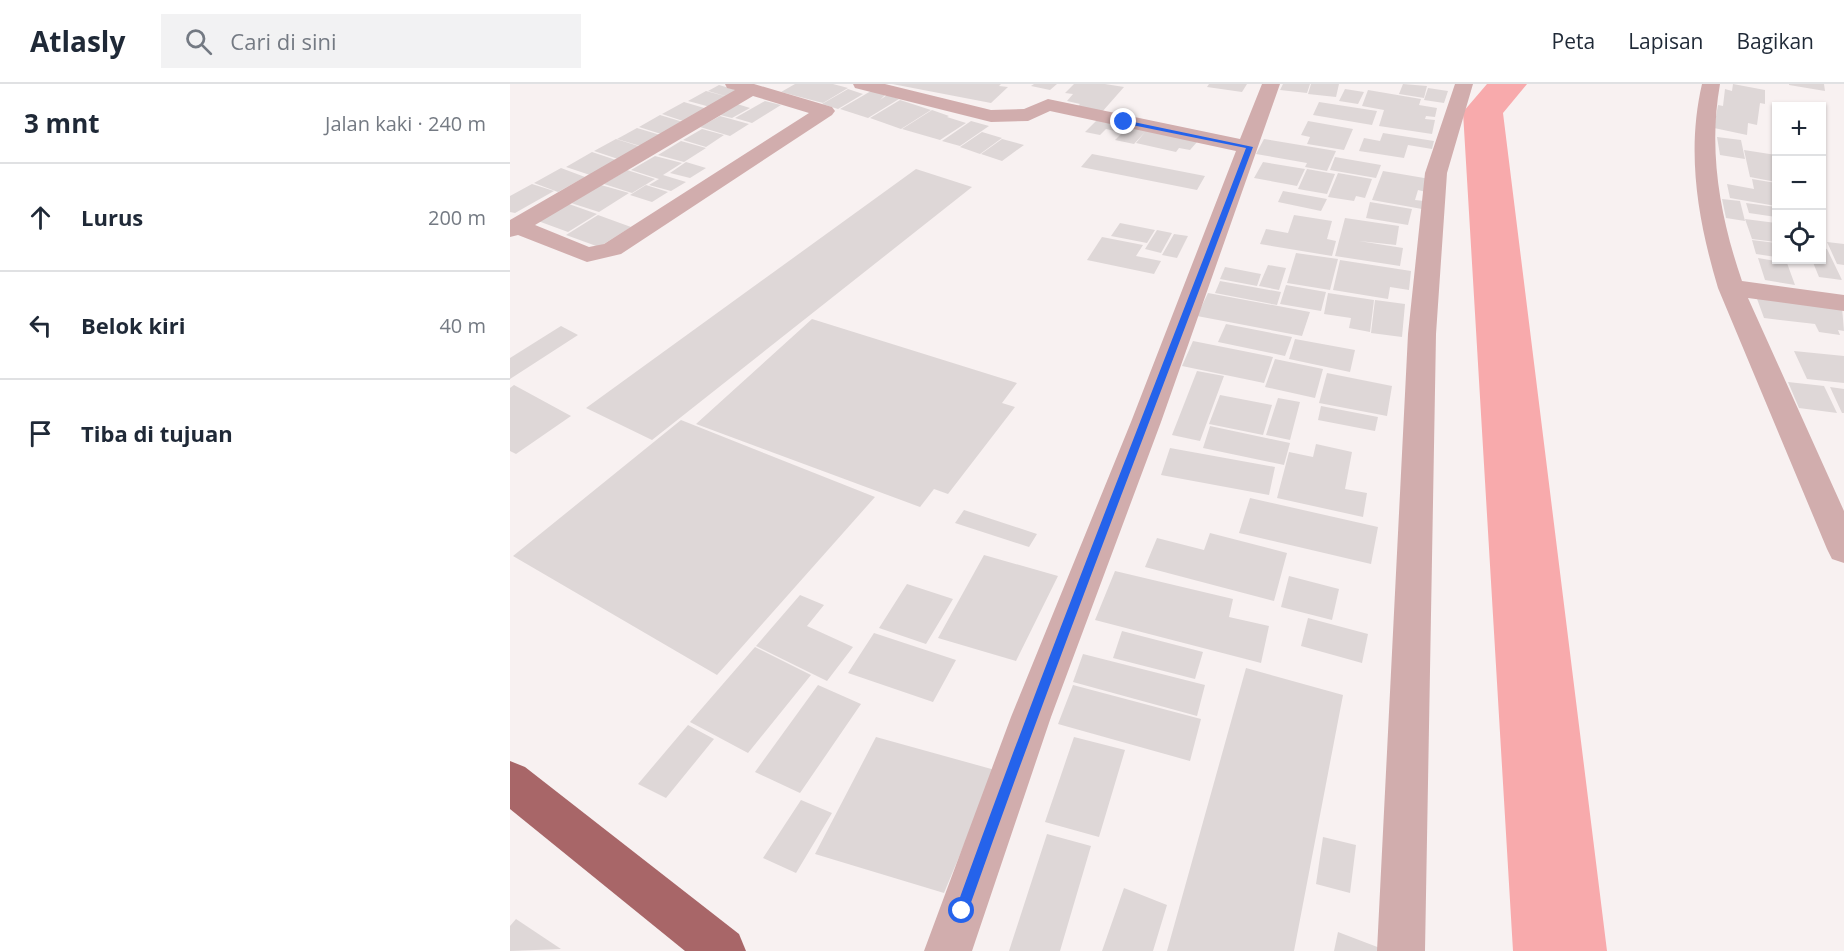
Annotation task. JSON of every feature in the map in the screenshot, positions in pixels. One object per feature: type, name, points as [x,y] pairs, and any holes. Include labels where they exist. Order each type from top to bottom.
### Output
[{"type":"highway","points":[[510,782],[722,951]]},
{"type":"street","points":[[862,84],[1003,117],[1028,115],[1054,98],[1250,147]]},
{"type":"street","points":[[948,951],[1031,717],[1146,422],[1250,147],[1271,84]]},
{"type":"street","points":[[1401,951],[1422,334],[1436,173],[1464,84]]},
{"type":"street","points":[[1710,84],[1703,125],[1704,164],[1721,257],[1731,288],[1844,549]]},
{"type":"street","points":[[742,87],[825,111],[612,249],[587,255],[513,228],[742,87]]},
{"type":"street","points":[[1731,288],[1844,303]]},
{"type":"building","points":[[795,84],[833,84],[848,88],[823,103],[781,92]]},
{"type":"building","points":[[892,84],[1001,84],[999,86],[1008,87],[991,103]]},
{"type":"building","points":[[1057,84],[1050,90],[1031,86]]},
{"type":"building","points":[[1074,84],[1105,84],[1124,87],[1102,112],[1077,107],[1080,104],[1067,101],[1073,94],[1065,93]]},
{"type":"building","points":[[1209,84],[1247,84],[1242,92],[1207,87]]},
{"type":"building","points":[[1283,84],[1310,84],[1307,93],[1280,90]]},
{"type":"building","points":[[1311,84],[1339,84],[1336,97],[1308,94]]},
{"type":"building","points":[[1403,84],[1427,86],[1424,98],[1399,94]]},
{"type":"building","points":[[1733,84],[1765,90],[1765,104],[1760,103],[1757,125],[1748,123],[1747,135],[1714,128],[1718,105],[1723,106],[1725,89],[1732,91]]},
{"type":"building","points":[[1824,84],[1825,91],[1789,85]]},
{"type":"building","points":[[719,85],[743,92],[732,98],[708,91]]},
{"type":"building","points":[[1428,88],[1448,91],[1444,103],[1424,100]]},
{"type":"building","points":[[848,89],[863,94],[838,109],[822,104]]},
{"type":"building","points":[[1345,89],[1364,92],[1358,104],[1339,101]]},
{"type":"building","points":[[1368,90],[1421,99],[1419,105],[1437,108],[1435,117],[1426,116],[1425,119],[1435,120],[1432,134],[1379,126],[1384,110],[1362,106]]},
{"type":"building","points":[[706,91],[732,98],[714,108],[688,101]]},
{"type":"building","points":[[871,91],[885,95],[880,100],[887,95],[899,99],[868,118],[840,109]]},
{"type":"building","points":[[900,100],[931,110],[901,129],[870,118]]},
{"type":"building","points":[[765,101],[781,105],[752,123],[735,118]]},
{"type":"building","points":[[684,102],[711,110],[689,123],[662,114]]},
{"type":"building","points":[[1319,102],[1377,111],[1372,125],[1313,115]]},
{"type":"building","points":[[734,103],[750,108],[732,118],[716,114]]},
{"type":"building","points":[[932,110],[966,123],[940,140],[902,129]]},
{"type":"building","points":[[660,115],[683,122],[661,134],[639,127]]},
{"type":"building","points":[[720,116],[749,124],[730,136],[700,127]]},
{"type":"building","points":[[1098,119],[1122,124],[1115,131],[1106,129],[1100,135],[1085,132]]},
{"type":"building","points":[[971,121],[989,126],[960,146],[942,141]]},
{"type":"building","points":[[1308,121],[1353,129],[1344,150],[1307,144],[1310,137],[1301,135]]},
{"type":"building","points":[[1124,124],[1197,142],[1190,150],[1179,148],[1176,152],[1136,143],[1145,132],[1134,144],[1115,140],[1124,131],[1118,129]]},
{"type":"building","points":[[637,128],[667,137],[647,148],[617,139]]},
{"type":"building","points":[[702,129],[724,135],[706,147],[683,140]]},
{"type":"building","points":[[982,132],[1002,138],[980,154],[960,147]]},
{"type":"building","points":[[1383,133],[1434,141],[1432,149],[1408,145],[1404,158],[1359,151],[1364,138],[1380,141]]},
{"type":"building","points":[[1717,137],[1741,140],[1745,159],[1720,155]]},
{"type":"building","points":[[616,139],[645,148],[624,161],[594,151]]},
{"type":"building","points":[[1002,139],[1024,145],[1002,161],[981,154]]},
{"type":"building","points":[[1264,139],[1336,151],[1327,171],[1305,167],[1307,163],[1256,154]]},
{"type":"building","points":[[681,141],[706,148],[684,162],[658,155]]},
{"type":"building","points":[[1744,150],[1772,154],[1772,181],[1750,177]]},
{"type":"building","points":[[592,152],[616,160],[590,175],[566,167]]},
{"type":"building","points":[[1092,154],[1205,176],[1197,190],[1081,167]]},
{"type":"building","points":[[655,156],[682,163],[663,175],[686,182],[671,191],[649,185],[659,179],[631,170]]},
{"type":"building","points":[[1335,157],[1381,165],[1376,178],[1330,170]]},
{"type":"building","points":[[686,162],[706,168],[690,178],[670,173]]},
{"type":"building","points":[[1263,162],[1305,169],[1297,186],[1254,178]]},
{"type":"building","points":[[561,168],[585,177],[558,192],[534,183]]},
{"type":"building","points":[[916,169],[972,187],[652,440],[586,408]]},
{"type":"building","points":[[1307,169],[1335,174],[1327,194],[1298,189]]},
{"type":"building","points":[[627,170],[655,179],[632,193],[604,184]]},
{"type":"building","points":[[1383,171],[1430,179],[1426,192],[1418,190],[1415,200],[1424,201],[1422,209],[1372,200]]},
{"type":"building","points":[[1338,173],[1372,179],[1365,198],[1356,196],[1354,201],[1328,197]]},
{"type":"building","points":[[1752,179],[1772,182],[1772,205],[1730,198],[1727,184],[1754,189]]},
{"type":"building","points":[[532,184],[554,191],[515,213],[510,212],[510,196]]},
{"type":"building","points":[[601,185],[629,193],[599,212],[571,203]]},
{"type":"building","points":[[646,185],[668,192],[652,202],[630,195]]},
{"type":"building","points":[[1283,191],[1327,199],[1321,211],[1278,202]]},
{"type":"building","points":[[1722,199],[1740,201],[1745,221],[1726,218]]},
{"type":"building","points":[[1370,202],[1412,209],[1408,225],[1366,218]]},
{"type":"building","points":[[1746,203],[1772,206],[1772,216],[1749,213]]},
{"type":"building","points":[[569,204],[597,214],[568,232],[538,221]]},
{"type":"building","points":[[598,215],[631,227],[599,247],[566,235]]},
{"type":"building","points":[[1294,215],[1332,221],[1327,239],[1336,241],[1332,256],[1260,244],[1266,229],[1288,233]]},
{"type":"building","points":[[1345,218],[1399,226],[1396,245],[1359,241],[1403,248],[1400,266],[1335,256]]},
{"type":"building","points":[[1745,219],[1772,222],[1772,242],[1752,239]]},
{"type":"building","points":[[1120,223],[1155,230],[1147,243],[1111,236]]},
{"type":"building","points":[[1157,230],[1172,233],[1161,253],[1145,249]]},
{"type":"building","points":[[1174,234],[1188,236],[1177,258],[1162,255]]},
{"type":"building","points":[[1102,237],[1143,245],[1136,256],[1161,261],[1154,274],[1087,260]]},
{"type":"building","points":[[1752,240],[1772,242],[1772,256],[1756,254]]},
{"type":"building","points":[[1827,242],[1844,244],[1844,265],[1837,264]]},
{"type":"building","points":[[1827,249],[1842,280],[1819,277],[1814,264],[1826,264]]},
{"type":"building","points":[[1296,253],[1338,259],[1330,290],[1287,283]]},
{"type":"building","points":[[1758,258],[1772,260],[1772,264],[1787,264],[1795,285],[1765,280]]},
{"type":"building","points":[[1340,260],[1411,271],[1409,290],[1390,287],[1388,299],[1333,290]]},
{"type":"building","points":[[1268,265],[1286,268],[1279,290],[1259,286]]},
{"type":"building","points":[[1225,267],[1261,274],[1257,286],[1220,279]]},
{"type":"building","points":[[1220,281],[1281,292],[1277,305],[1215,293]]},
{"type":"building","points":[[1286,285],[1326,292],[1321,311],[1280,304]]},
{"type":"building","points":[[1208,293],[1310,312],[1302,336],[1197,316]]},
{"type":"building","points":[[1328,293],[1374,300],[1370,332],[1349,328],[1351,318],[1324,314]]},
{"type":"building","points":[[1756,296],[1842,307],[1844,331],[1838,330],[1840,335],[1819,332],[1815,324],[1764,318]]},
{"type":"building","points":[[1375,300],[1405,304],[1402,337],[1371,333]]},
{"type":"building","points":[[812,319],[1017,383],[1002,403],[1015,407],[948,494],[934,489],[920,507],[696,424]]},
{"type":"building","points":[[1226,324],[1292,337],[1285,356],[1218,342]]},
{"type":"building","points":[[561,326],[578,335],[510,379],[510,358]]},
{"type":"building","points":[[1295,339],[1355,350],[1350,372],[1289,359]]},
{"type":"building","points":[[1193,341],[1273,357],[1264,383],[1182,366]]},
{"type":"building","points":[[1794,351],[1844,356],[1844,383],[1807,379]]},
{"type":"building","points":[[1275,359],[1323,369],[1315,398],[1265,387]]},
{"type":"building","points":[[1197,371],[1224,376],[1200,441],[1172,435]]},
{"type":"building","points":[[1327,373],[1392,386],[1387,416],[1319,403]]},
{"type":"building","points":[[1788,382],[1824,386],[1837,413],[1799,408]]},
{"type":"building","points":[[514,385],[571,416],[516,454],[510,451],[510,388]]},
{"type":"building","points":[[1830,387],[1844,389],[1844,413],[1842,413]]},
{"type":"building","points":[[1220,395],[1272,405],[1263,435],[1209,424]]},
{"type":"building","points":[[1278,398],[1300,402],[1290,440],[1266,435]]},
{"type":"building","points":[[1321,406],[1378,417],[1375,431],[1318,420]]},
{"type":"building","points":[[681,420],[875,497],[717,675],[513,556]]},
{"type":"building","points":[[1210,426],[1290,443],[1284,465],[1203,448]]},
{"type":"building","points":[[1316,444],[1352,452],[1345,489],[1367,493],[1363,517],[1277,498],[1289,452],[1313,457]]},
{"type":"building","points":[[1170,448],[1275,467],[1269,495],[1161,475]]},
{"type":"building","points":[[1250,498],[1378,527],[1371,564],[1239,533]]},
{"type":"building","points":[[964,510],[1037,534],[1029,547],[955,523]]},
{"type":"building","points":[[1210,533],[1287,553],[1274,601],[1145,567],[1157,538],[1204,550]]},
{"type":"building","points":[[984,555],[1058,576],[1016,661],[938,638]]},
{"type":"building","points":[[1115,571],[1233,599],[1229,617],[1269,626],[1261,663],[1095,620]]},
{"type":"building","points":[[1289,576],[1339,589],[1332,620],[1281,607]]},
{"type":"building","points":[[907,584],[953,599],[926,644],[879,628]]},
{"type":"building","points":[[800,595],[824,605],[807,626],[853,647],[827,681],[756,646]]},
{"type":"building","points":[[1308,618],[1368,634],[1362,663],[1301,646]]},
{"type":"building","points":[[1122,631],[1203,652],[1195,679],[1113,658]]},
{"type":"building","points":[[874,633],[956,660],[933,702],[848,673]]},
{"type":"building","points":[[755,647],[811,675],[748,753],[690,722]]},
{"type":"building","points":[[1083,654],[1205,685],[1197,716],[1073,682]]},
{"type":"building","points":[[1246,668],[1343,695],[1294,951],[1167,951]]},
{"type":"building","points":[[818,685],[861,704],[800,793],[755,772]]},
{"type":"building","points":[[1073,685],[1201,719],[1190,761],[1058,724]]},
{"type":"building","points":[[688,725],[714,739],[666,798],[638,784]]},
{"type":"building","points":[[876,737],[995,770],[944,893],[815,854]]},
{"type":"building","points":[[1074,737],[1125,750],[1099,837],[1045,822]]},
{"type":"building","points":[[801,800],[832,813],[796,873],[763,858]]},
{"type":"building","points":[[1047,834],[1091,846],[1060,951],[1009,951]]},
{"type":"building","points":[[1323,837],[1356,845],[1350,893],[1316,884]]},
{"type":"building","points":[[1124,888],[1167,905],[1153,951],[1102,951]]},
{"type":"building","points":[[516,919],[561,949],[510,951],[510,926]]},
{"type":"building","points":[[1338,932],[1380,948],[1380,951],[1334,951]]},
{"type":"waterway","points":[[1508,84],[1483,112],[1560,951]]},
{"type":"route","points":[[962,911],[1031,717],[1250,147],[1124,122]]}]
